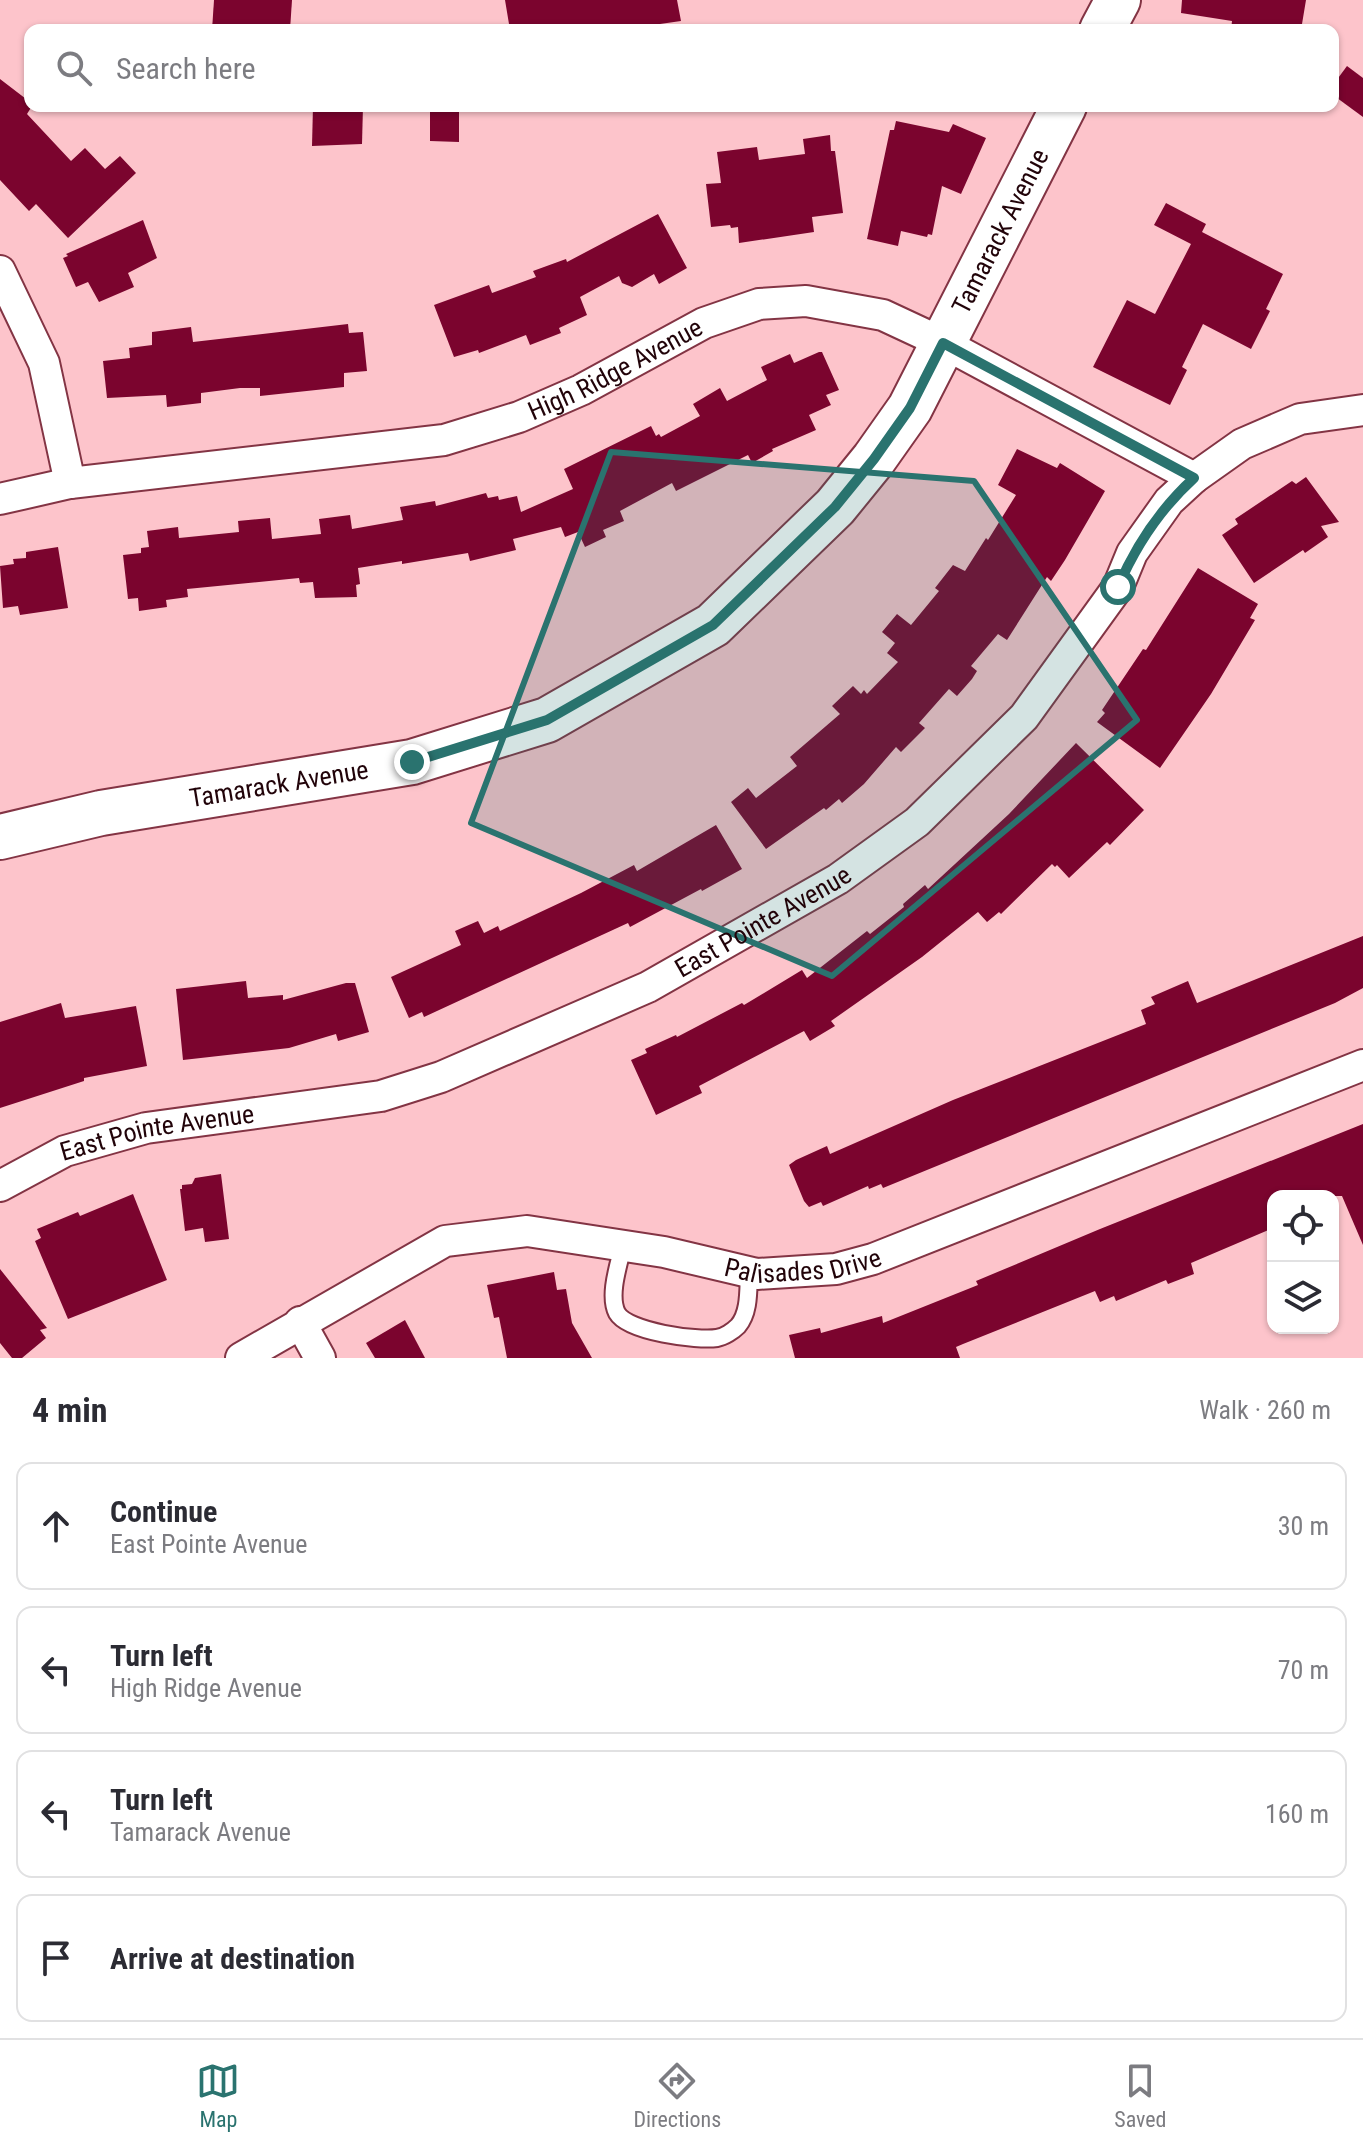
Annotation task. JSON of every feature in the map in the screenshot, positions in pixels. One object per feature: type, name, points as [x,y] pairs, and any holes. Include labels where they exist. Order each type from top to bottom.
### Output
[{"type":"main road","points":[[1105,24],[1118,0]]},
{"type":"main road","name":"Tamarack Avenue","points":[[0,837],[101,813],[412,762],[547,720],[713,625],[835,507],[910,408],[1061,112]]},
{"type":"street","points":[[0,271],[44,363],[70,483]]},
{"type":"street","name":"High Ridge Avenue","points":[[0,499],[70,483],[444,440],[519,417],[581,390],[704,323],[759,304],[806,301],[883,315],[943,343],[1194,478]]},
{"type":"street","name":"East Pointe Avenue","points":[[0,1186],[65,1151],[146,1128],[381,1096],[441,1077],[648,987],[838,879],[917,822],[1024,717],[1118,587],[1132,553],[1169,501],[1194,478],[1242,444],[1300,419],[1363,410]]},
{"type":"street","name":"Palisades Drive","points":[[241,1358],[445,1241],[527,1231],[664,1252],[749,1272],[836,1269],[873,1259],[1363,1065]]},
{"type":"street","points":[[300,1322],[320,1358]]},
{"type":"lane","points":[[623,1246],[614,1295],[617,1313],[629,1325],[658,1334],[717,1338],[731,1332],[740,1324],[746,1310],[749,1272]]},
{"type":"highlighted area","points":[[611,452],[974,481],[1137,720],[832,976],[471,823]]},
{"type":"building","points":[[214,0],[292,0],[290,24],[212,24]]},
{"type":"building","points":[[505,0],[677,0],[681,21],[660,24],[509,24]]},
{"type":"building","points":[[1182,0],[1306,0],[1302,24],[1232,24],[1232,21],[1181,13]]},
{"type":"building","points":[[1347,66],[1363,78],[1363,117],[1339,99],[1339,77]]},
{"type":"building","points":[[0,79],[24,97],[24,112],[28,112],[71,161],[85,148],[105,169],[120,156],[136,173],[68,238],[36,204],[29,211],[0,180]]},
{"type":"building","points":[[313,112],[363,112],[362,144],[312,146]]},
{"type":"building","points":[[430,112],[459,112],[459,142],[430,141]]},
{"type":"building","points":[[896,121],[949,132],[953,124],[986,138],[961,194],[942,186],[932,235],[928,234],[927,237],[901,231],[898,246],[867,239],[890,130],[894,130]]},
{"type":"building","points":[[830,135],[843,213],[812,217],[814,232],[739,243],[738,227],[711,227],[706,184],[721,183],[717,152],[757,147],[759,160],[805,154],[803,139]]},
{"type":"building","points":[[1166,203],[1206,224],[1202,232],[1283,274],[1266,309],[1270,311],[1251,349],[1203,324],[1182,367],[1187,370],[1170,405],[1093,367],[1127,300],[1155,314],[1191,244],[1154,225]]},
{"type":"building","points":[[658,214],[687,268],[659,284],[654,274],[632,287],[622,283],[619,276],[580,297],[587,315],[559,328],[561,333],[530,345],[526,335],[479,353],[478,350],[454,357],[434,305],[489,285],[492,293],[536,277],[533,271],[566,259],[567,262]]},
{"type":"building","points":[[143,220],[157,258],[128,273],[134,287],[99,302],[88,282],[76,287],[63,258],[68,256],[66,254]]},
{"type":"building","points":[[348,324],[349,333],[363,332],[367,371],[344,373],[344,387],[260,396],[260,388],[240,388],[201,393],[201,403],[167,407],[166,395],[107,398],[103,361],[130,358],[129,348],[152,345],[152,332],[191,327],[193,342]]},
{"type":"building","points":[[822,352],[839,390],[826,395],[831,405],[809,415],[816,430],[772,449],[752,463],[748,455],[676,491],[672,483],[620,511],[624,521],[603,530],[606,537],[585,547],[578,532],[565,537],[561,527],[513,539],[516,550],[470,561],[468,553],[358,568],[360,584],[356,585],[357,597],[315,598],[313,582],[300,583],[299,578],[187,589],[188,597],[166,600],[167,607],[139,611],[138,598],[128,599],[123,555],[141,553],[141,548],[149,547],[147,531],[178,527],[179,538],[239,532],[238,521],[270,518],[272,539],[321,534],[319,519],[350,515],[352,529],[403,520],[400,507],[435,501],[436,506],[486,493],[488,498],[498,496],[499,500],[517,496],[521,512],[573,489],[564,469],[651,426],[656,436],[659,434],[661,437],[700,416],[693,404],[720,388],[727,401],[767,380],[761,367],[790,354],[794,363]]},
{"type":"building","points":[[1017,449],[1057,468],[1060,463],[1105,491],[1065,560],[1051,581],[1047,577],[1007,640],[998,634],[971,666],[977,671],[972,679],[957,696],[949,689],[919,723],[925,728],[901,752],[896,747],[864,784],[842,803],[839,799],[826,810],[824,808],[766,849],[731,802],[748,788],[756,798],[797,766],[790,757],[840,714],[832,706],[853,686],[861,694],[864,690],[867,694],[898,662],[887,653],[895,643],[882,632],[897,614],[911,625],[939,591],[935,588],[953,565],[965,571],[986,538],[988,540],[1016,495],[998,485]]},
{"type":"building","points":[[1306,477],[1339,522],[1321,526],[1328,537],[1254,583],[1222,535],[1238,524],[1235,519],[1292,481],[1296,484]]},
{"type":"building","points":[[58,547],[68,608],[20,615],[18,606],[3,608],[0,566],[14,564],[13,559],[26,558],[26,552]]},
{"type":"building","points":[[1198,568],[1258,604],[1250,618],[1255,620],[1211,694],[1160,768],[1097,722],[1105,713],[1102,710],[1143,649],[1146,650]]},
{"type":"building","points":[[1076,743],[1144,810],[1110,845],[1107,842],[1069,878],[1057,865],[1052,864],[1001,914],[999,912],[987,922],[978,912],[922,957],[831,1021],[835,1026],[810,1041],[804,1031],[699,1086],[702,1093],[656,1115],[631,1060],[647,1053],[645,1049],[677,1037],[742,1003],[744,1005],[802,970],[807,978],[867,931],[870,934],[904,907],[903,904],[925,885],[928,889],[1009,814]]},
{"type":"building","points":[[716,825],[742,869],[630,927],[628,923],[424,1017],[422,1012],[409,1018],[391,977],[461,945],[455,931],[478,921],[484,933],[498,926],[500,931],[634,865],[637,871]]},
{"type":"building","points":[[1363,936],[1363,988],[1335,1003],[883,1188],[881,1184],[869,1189],[868,1186],[823,1206],[821,1202],[809,1207],[804,1201],[789,1165],[796,1160],[827,1146],[830,1154],[953,1100],[1146,1024],[1141,1010],[1155,1004],[1151,997],[1188,981],[1197,1003]]},
{"type":"building","points":[[246,981],[248,998],[283,995],[283,1000],[355,983],[369,1032],[338,1041],[336,1034],[289,1048],[183,1060],[176,989]]},
{"type":"building","points":[[61,1003],[65,1018],[136,1006],[147,1066],[84,1078],[84,1081],[0,1108],[0,1022]]},
{"type":"building","points":[[1363,1124],[1363,1245],[1339,1190],[1267,1190],[1267,1231],[1191,1263],[1194,1274],[1168,1284],[1166,1280],[1116,1301],[1114,1296],[1100,1302],[1095,1291],[956,1347],[960,1358],[795,1358],[789,1335],[820,1328],[821,1333],[882,1316],[883,1323],[978,1285],[976,1281]]},
{"type":"building","points":[[221,1174],[229,1239],[205,1242],[203,1228],[185,1231],[180,1189],[182,1185],[192,1184],[195,1178]]},
{"type":"building","points":[[133,1194],[167,1280],[68,1319],[35,1241],[41,1238],[37,1229],[78,1212],[80,1216]]},
{"type":"building","points":[[0,1269],[47,1328],[40,1330],[46,1338],[22,1358],[12,1358],[0,1343]]},
{"type":"building","points":[[554,1272],[557,1290],[566,1289],[572,1323],[592,1358],[507,1358],[499,1317],[494,1318],[487,1285]]},
{"type":"building","points":[[405,1320],[425,1358],[375,1358],[366,1343]]},
{"type":"route","points":[[412,762],[547,720],[713,625],[835,507],[910,408],[943,343],[1194,478],[1169,501],[1132,553],[1118,587]]}]
